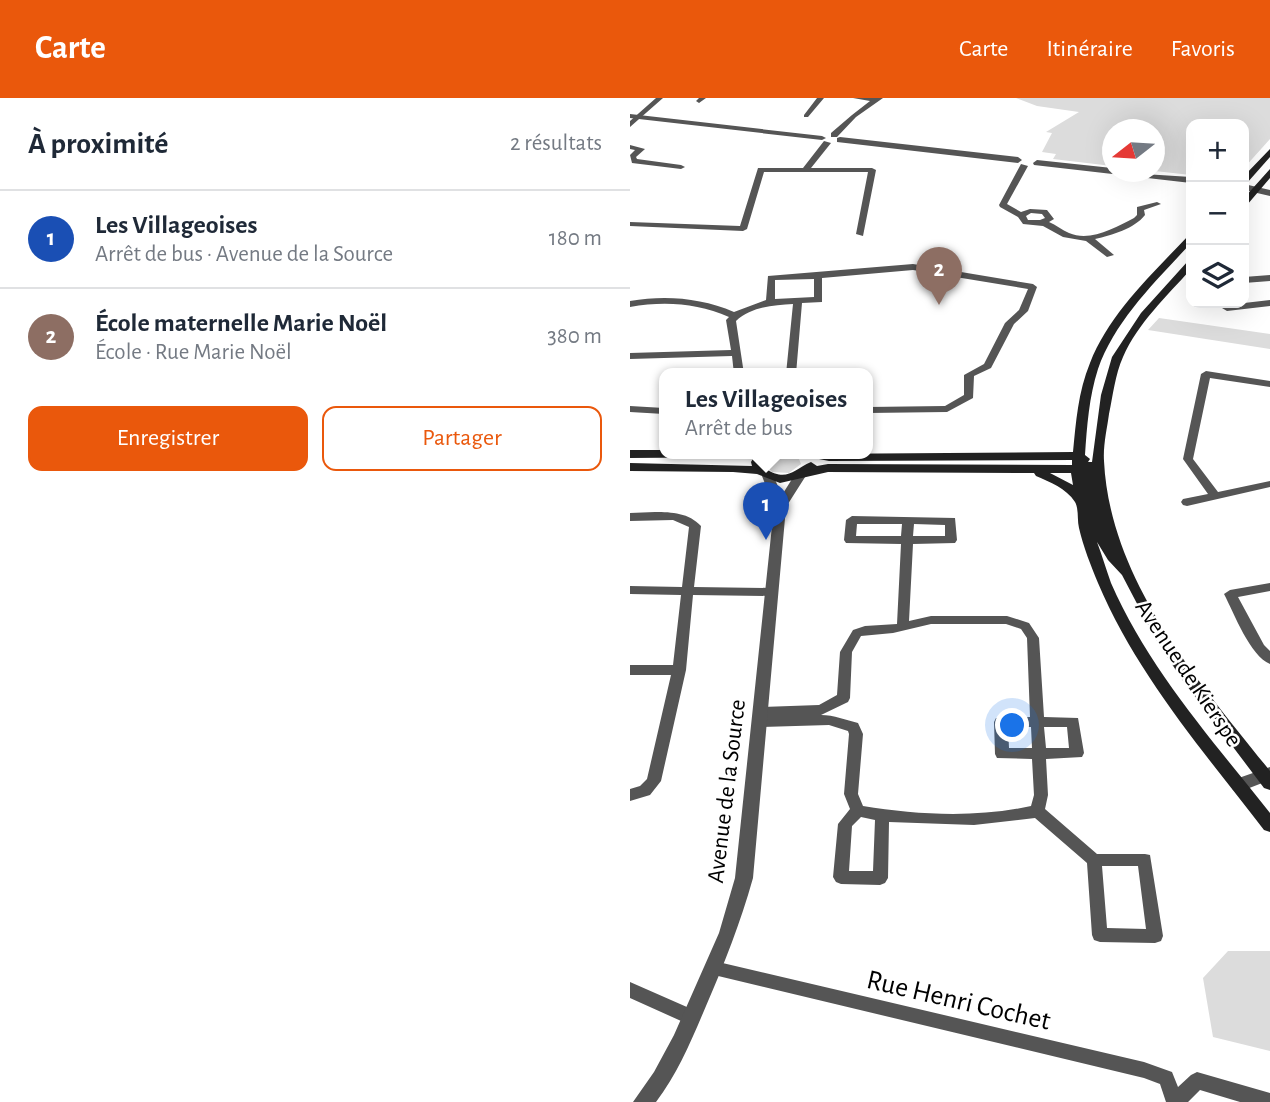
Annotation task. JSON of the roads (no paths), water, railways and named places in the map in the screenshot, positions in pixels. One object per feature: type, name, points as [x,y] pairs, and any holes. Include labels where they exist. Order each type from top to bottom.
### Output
[{"type":"main road","points":[[1249,175],[1270,152]]},
{"type":"main road","points":[[1255,190],[1251,183],[1270,161]]},
{"type":"main road","points":[[1249,197],[1270,172]]},
{"type":"main road","name":"Avenue de Kierspe","points":[[1186,243],[1135,298],[1103,346],[1087,388],[1081,501],[1104,584],[1145,659],[1270,825]]},
{"type":"main road","name":"Avenue de Kierspe","points":[[1084,464],[1098,447],[1107,391],[1121,350],[1154,305],[1186,269]]},
{"type":"main road","points":[[630,454],[659,454]]},
{"type":"main road","points":[[873,458],[1084,464]]},
{"type":"main road","points":[[759,459],[757,462],[764,474]]},
{"type":"main road","points":[[803,473],[812,459]]},
{"type":"main road","points":[[630,467],[733,468],[784,479],[828,468],[1028,469],[1084,464]]},
{"type":"main road","name":"Avenue de Kierspe","points":[[1084,464],[1129,577],[1182,670],[1268,777]]},
{"type":"main road","points":[[1028,469],[1066,485],[1081,501]]},
{"type":"street","points":[[630,125],[634,116],[660,98]]},
{"type":"street","points":[[806,116],[821,98]]},
{"type":"street","points":[[856,98],[878,99]]},
{"type":"street","points":[[837,138],[878,99]]},
{"type":"street","points":[[634,116],[1102,171]]},
{"type":"street","points":[[805,170],[824,140]]},
{"type":"street","points":[[630,146],[641,149],[632,157],[635,162],[681,167]]},
{"type":"street","points":[[1021,163],[1003,205],[1021,215],[1033,211],[1048,214],[1050,219],[1041,223],[1056,226],[1064,235],[1087,237],[1117,230],[1137,219],[1141,215],[1140,209],[1157,204]]},
{"type":"street","points":[[630,224],[743,229],[761,170],[872,170],[860,234]]},
{"type":"street","points":[[1165,177],[1186,179]]},
{"type":"street","points":[[1249,188],[1270,193]]},
{"type":"street","points":[[1087,237],[1110,256]]},
{"type":"street","points":[[770,302],[771,278],[913,267],[1034,287],[1023,311],[1010,323],[988,366],[969,374],[969,396],[947,409],[873,410]]},
{"type":"street","points":[[630,304],[690,302],[715,306],[733,315],[770,302],[819,300],[818,276]]},
{"type":"street","points":[[1249,280],[1270,278]]},
{"type":"street","points":[[792,368],[798,301]]},
{"type":"street","points":[[1249,303],[1270,303]]},
{"type":"street","points":[[733,315],[731,320],[738,368]]},
{"type":"street","points":[[630,356],[737,354]]},
{"type":"street","points":[[1215,495],[1188,459],[1206,374],[1270,384]]},
{"type":"street","points":[[630,409],[659,411]]},
{"type":"street","name":"Avenue de la Source","points":[[643,1102],[681,1042],[714,968],[744,878],[780,507],[803,473]]},
{"type":"street","name":"Avenue de la Source","points":[[764,474],[780,507]]},
{"type":"street","points":[[1187,502],[1270,484]]},
{"type":"street","points":[[630,517],[677,517],[689,520],[695,526],[679,670],[654,781],[645,792],[630,795]]},
{"type":"street","points":[[852,520],[951,521],[951,540],[907,540],[850,540],[852,520]]},
{"type":"street","points":[[903,626],[908,520]]},
{"type":"street","points":[[1270,587],[1230,594],[1259,648],[1270,659]]},
{"type":"street","points":[[630,590],[772,592]]},
{"type":"street","points":[[829,714],[843,698],[846,652],[849,642],[857,633],[931,620],[1007,620],[1025,625],[1033,638],[1041,795],[1037,811]]},
{"type":"street","points":[[630,670],[679,670]]},
{"type":"street","points":[[761,717],[829,714],[853,727],[856,734],[851,794],[858,811]]},
{"type":"street","points":[[1001,722],[1073,722],[1077,753],[1039,753],[1002,754],[1001,722]]},
{"type":"street","points":[[1239,785],[1268,777]]},
{"type":"street","points":[[858,811],[845,824],[841,877],[880,878],[882,816]]},
{"type":"street","points":[[858,811],[882,816],[1016,817],[1037,811]]},
{"type":"street","points":[[1037,811],[1094,860],[1145,860],[1154,936],[1100,935],[1094,860]]},
{"type":"street","name":"Rue Henri Cochet","points":[[714,968],[1144,1070],[1166,1078],[1175,1102],[1197,1081],[1270,1102]]},
{"type":"street","points":[[630,990],[690,1017]]},
{"type":"place","name":"École maternelle Marie Noël","points":[[939,305]]},
{"type":"place","name":"Les Villageoises","points":[[766,540]]}]
